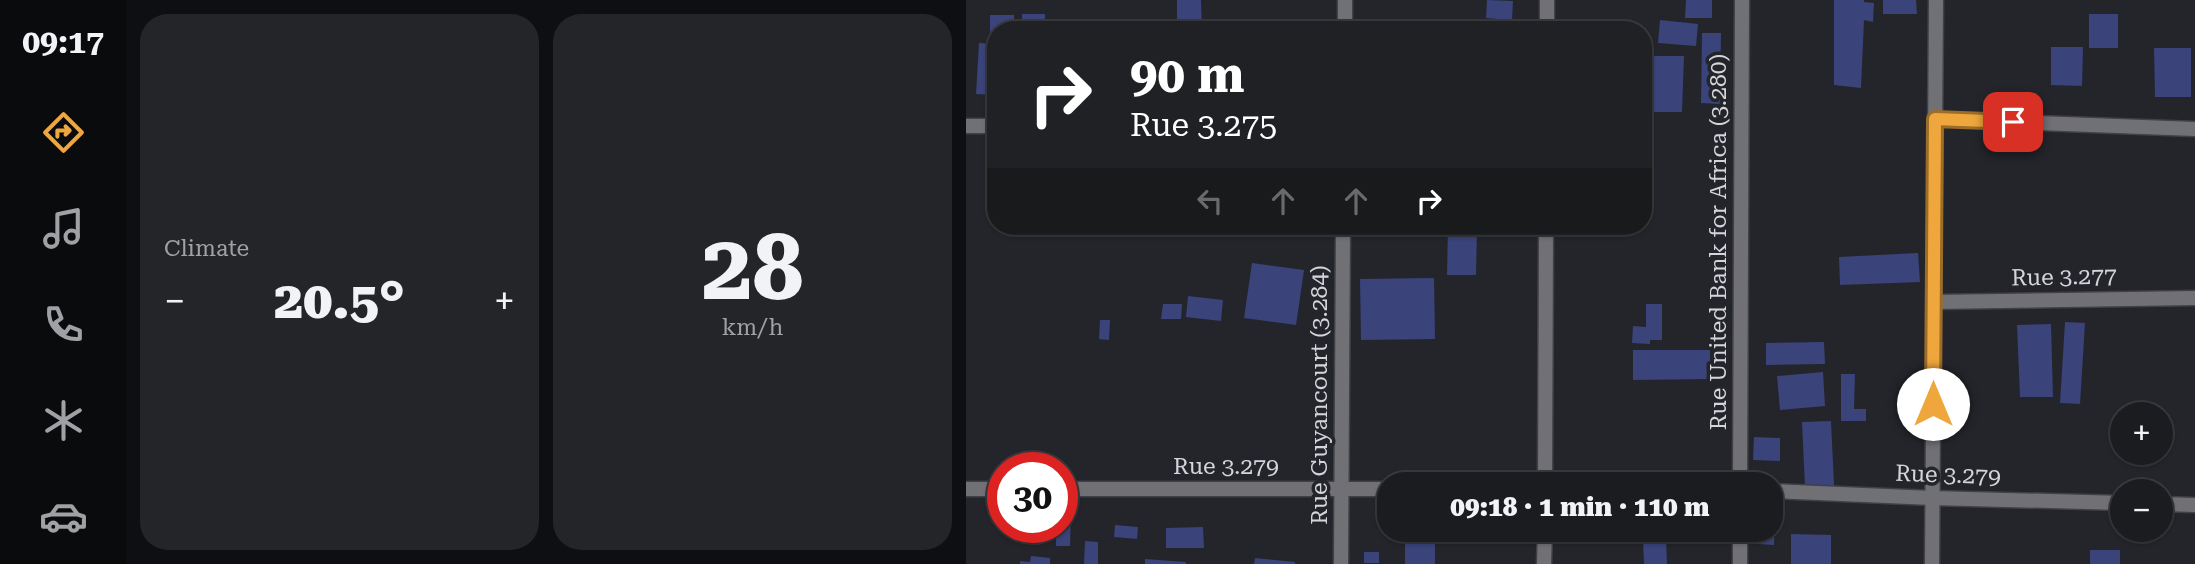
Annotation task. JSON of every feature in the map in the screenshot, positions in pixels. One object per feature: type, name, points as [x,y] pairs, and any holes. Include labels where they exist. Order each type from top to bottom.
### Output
[{"type":"street","points":[[1345,0],[1345,21]]},
{"type":"street","points":[[1547,0],[1547,21]]},
{"type":"street","name":"Rue United Bank for Africa (3.280)","points":[[1740,472],[1742,0]]},
{"type":"street","points":[[1932,564],[1936,0]]},
{"type":"street","points":[[1935,119],[2195,129]]},
{"type":"street","points":[[966,126],[987,126]]},
{"type":"street","name":"Rue Guyancourt (3.284)","points":[[1340,564],[1343,235]]},
{"type":"street","points":[[1545,472],[1546,235]]},
{"type":"street","name":"Rue 3.277","points":[[1934,302],[2195,298]]},
{"type":"street","points":[[966,489],[987,489]]},
{"type":"street","name":"Rue 3.279","points":[[1078,489],[1377,489]]},
{"type":"street","name":"Rue 3.279","points":[[1783,492],[2110,503]]},
{"type":"street","points":[[2173,504],[2195,505]]},
{"type":"street","points":[[1544,564],[1545,542]]},
{"type":"street","points":[[1740,542],[1740,564]]},
{"type":"building","points":[[1177,0],[1201,0],[1202,21],[1177,21]]},
{"type":"building","points":[[1487,0],[1513,1],[1512,20],[1486,18]]},
{"type":"building","points":[[1686,0],[1712,0],[1712,18],[1685,18]]},
{"type":"building","points":[[1834,0],[1864,0],[1874,3],[1873,22],[1864,20],[1861,88],[1834,85]]},
{"type":"building","points":[[1883,0],[1916,0],[1917,14],[1883,14]]},
{"type":"building","points":[[1022,14],[1045,14],[1045,21],[1022,21]]},
{"type":"building","points":[[2089,14],[2118,14],[2118,48],[2089,48]]},
{"type":"building","points":[[990,15],[1014,15],[1014,21],[990,21]]},
{"type":"building","points":[[1660,20],[1698,24],[1696,46],[1658,43]]},
{"type":"building","points":[[1702,33],[1721,33],[1720,104],[1701,103]]},
{"type":"building","points":[[979,43],[987,43],[987,95],[976,94]]},
{"type":"building","points":[[2051,47],[2083,47],[2082,86],[2051,85]]},
{"type":"building","points":[[2154,48],[2191,48],[2191,97],[2155,97]]},
{"type":"building","points":[[1652,56],[1684,56],[1682,112],[1652,112]]},
{"type":"building","points":[[1448,235],[1477,235],[1476,275],[1447,275]]},
{"type":"building","points":[[1918,253],[1920,282],[1840,285],[1839,257]]},
{"type":"building","points":[[1252,263],[1304,270],[1296,325],[1244,318]]},
{"type":"building","points":[[1434,278],[1435,339],[1361,340],[1360,279]]},
{"type":"building","points":[[1188,296],[1223,300],[1221,321],[1186,317]]},
{"type":"building","points":[[1163,304],[1182,304],[1181,319],[1161,319]]},
{"type":"building","points":[[1646,304],[1662,304],[1662,340],[1650,340],[1650,344],[1632,343],[1633,326],[1646,327]]},
{"type":"building","points":[[1100,320],[1110,320],[1109,340],[1099,339]]},
{"type":"building","points":[[2065,322],[2085,323],[2080,404],[2060,403]]},
{"type":"building","points":[[2051,324],[2053,397],[2020,397],[2017,325]]},
{"type":"building","points":[[1824,342],[1825,364],[1766,365],[1766,343]]},
{"type":"building","points":[[1633,350],[1710,350],[1710,379],[1633,380]]},
{"type":"building","points":[[1823,372],[1825,406],[1780,410],[1777,376]]},
{"type":"building","points":[[1841,374],[1855,374],[1854,409],[1866,409],[1866,421],[1841,421]]},
{"type":"building","points":[[1831,421],[1834,485],[1805,487],[1802,422]]},
{"type":"building","points":[[1754,437],[1780,438],[1780,461],[1753,460]]},
{"type":"building","points":[[1115,525],[1138,527],[1137,539],[1114,537]]},
{"type":"building","points":[[1203,527],[1204,548],[1166,548],[1166,528]]},
{"type":"building","points":[[1791,534],[1831,535],[1831,564],[1791,564]]},
{"type":"building","points":[[1085,541],[1098,542],[1098,564],[1084,564]]},
{"type":"building","points":[[1447,542],[1483,542],[1483,543]]},
{"type":"building","points":[[1643,542],[1666,542],[1667,564],[1644,564]]},
{"type":"building","points":[[1744,542],[1774,542],[1774,545]]},
{"type":"building","points":[[1056,543],[1070,543],[1070,546],[1056,546]]},
{"type":"building","points":[[1405,543],[1435,543],[1435,564],[1405,564]]},
{"type":"building","points":[[2090,550],[2120,550],[2120,564],[2090,564]]},
{"type":"building","points":[[1364,552],[1379,552],[1379,563],[1364,563]]},
{"type":"building","points":[[1031,556],[1050,558],[1050,564],[1020,564],[1020,561],[1030,562]]},
{"type":"building","points":[[1255,558],[1295,562],[1295,564],[1254,564]]},
{"type":"building","points":[[1145,559],[1186,562],[1186,564],[1145,564]]},
{"type":"route","points":[[1933,404],[1935,119],[2013,122]]}]
